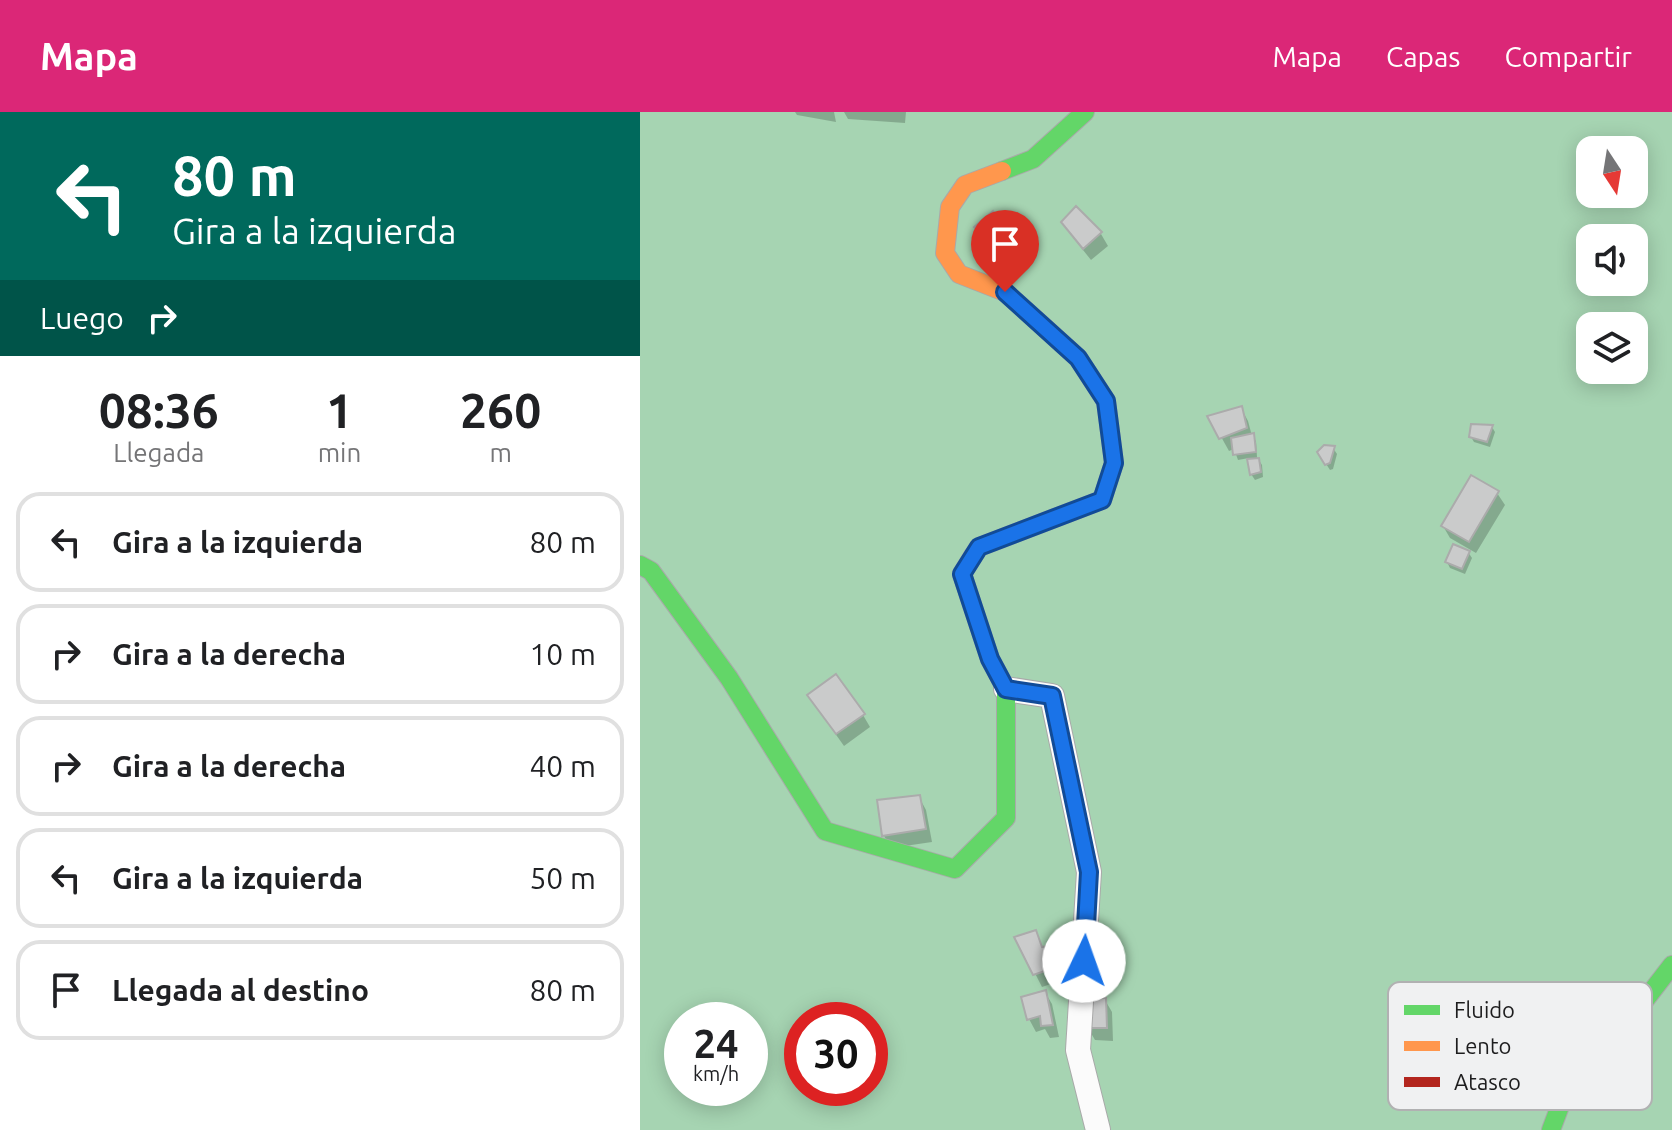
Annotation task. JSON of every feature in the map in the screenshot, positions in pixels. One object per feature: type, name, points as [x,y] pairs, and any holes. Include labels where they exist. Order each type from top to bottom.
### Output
[{"type":"street","points":[[640,565],[651,571],[729,678],[825,831],[955,869],[1006,818],[1006,689],[990,659],[962,574],[979,547],[1102,500],[1114,463],[1106,401],[1078,358],[1005,292],[959,274],[945,253],[950,207],[965,185],[1033,159],[1085,112]]},
{"type":"street","points":[[1006,689],[1052,696],[1089,872],[1078,1050],[1098,1130]]},
{"type":"street","points":[[1652,991],[1672,965]]},
{"type":"street","points":[[1551,1130],[1558,1110]]},
{"type":"green space","points":[[640,112],[1672,112],[1672,1130],[640,1130]]},
{"type":"building","points":[[1076,206],[1102,232],[1083,249],[1061,222]]},
{"type":"building","points":[[993,211],[998,218],[1002,215],[1022,242],[1005,258],[974,227]]},
{"type":"building","points":[[1242,406],[1247,428],[1219,439],[1207,416]]},
{"type":"building","points":[[1471,424],[1493,425],[1487,442],[1469,437]]},
{"type":"building","points":[[1254,433],[1256,452],[1233,455],[1231,438]]},
{"type":"building","points":[[1324,445],[1335,446],[1330,463],[1325,465],[1317,452]]},
{"type":"building","points":[[1259,458],[1261,472],[1250,475],[1247,459]]},
{"type":"building","points":[[1471,475],[1499,491],[1469,542],[1441,526]]},
{"type":"building","points":[[1453,544],[1470,551],[1462,569],[1445,562]]},
{"type":"building","points":[[836,674],[865,714],[836,734],[807,695]]},
{"type":"building","points":[[920,795],[926,829],[882,836],[877,800]]},
{"type":"building","points":[[1036,930],[1042,947],[1053,945],[1060,966],[1033,975],[1014,937]]},
{"type":"building","points":[[1046,990],[1053,1025],[1041,1026],[1040,1016],[1027,1020],[1021,997]]},
{"type":"building","points":[[1085,997],[1106,998],[1107,1028],[1086,1028]]},
{"type":"traffic: fast","points":[[1002,171],[1033,159],[1085,112]]},
{"type":"traffic: fast","points":[[640,565],[651,571],[729,678],[825,831],[955,869],[1006,818],[1006,689],[990,659],[962,574],[973,556]]},
{"type":"traffic: fast","points":[[1652,991],[1672,965]]},
{"type":"traffic: fast","points":[[1551,1130],[1558,1110]]},
{"type":"traffic: slow","points":[[1002,171],[965,185],[950,207],[945,253],[959,274],[1005,292],[1045,328]]},
{"type":"traffic: jam","points":[[973,556],[979,547],[1102,500],[1114,463],[1106,401],[1078,358],[1045,328]]},
{"type":"route","points":[[1005,292],[1078,358],[1106,401],[1114,463],[1102,500],[979,547],[962,574],[990,659],[1006,689],[1052,696],[1089,872],[1084,961]]}]
